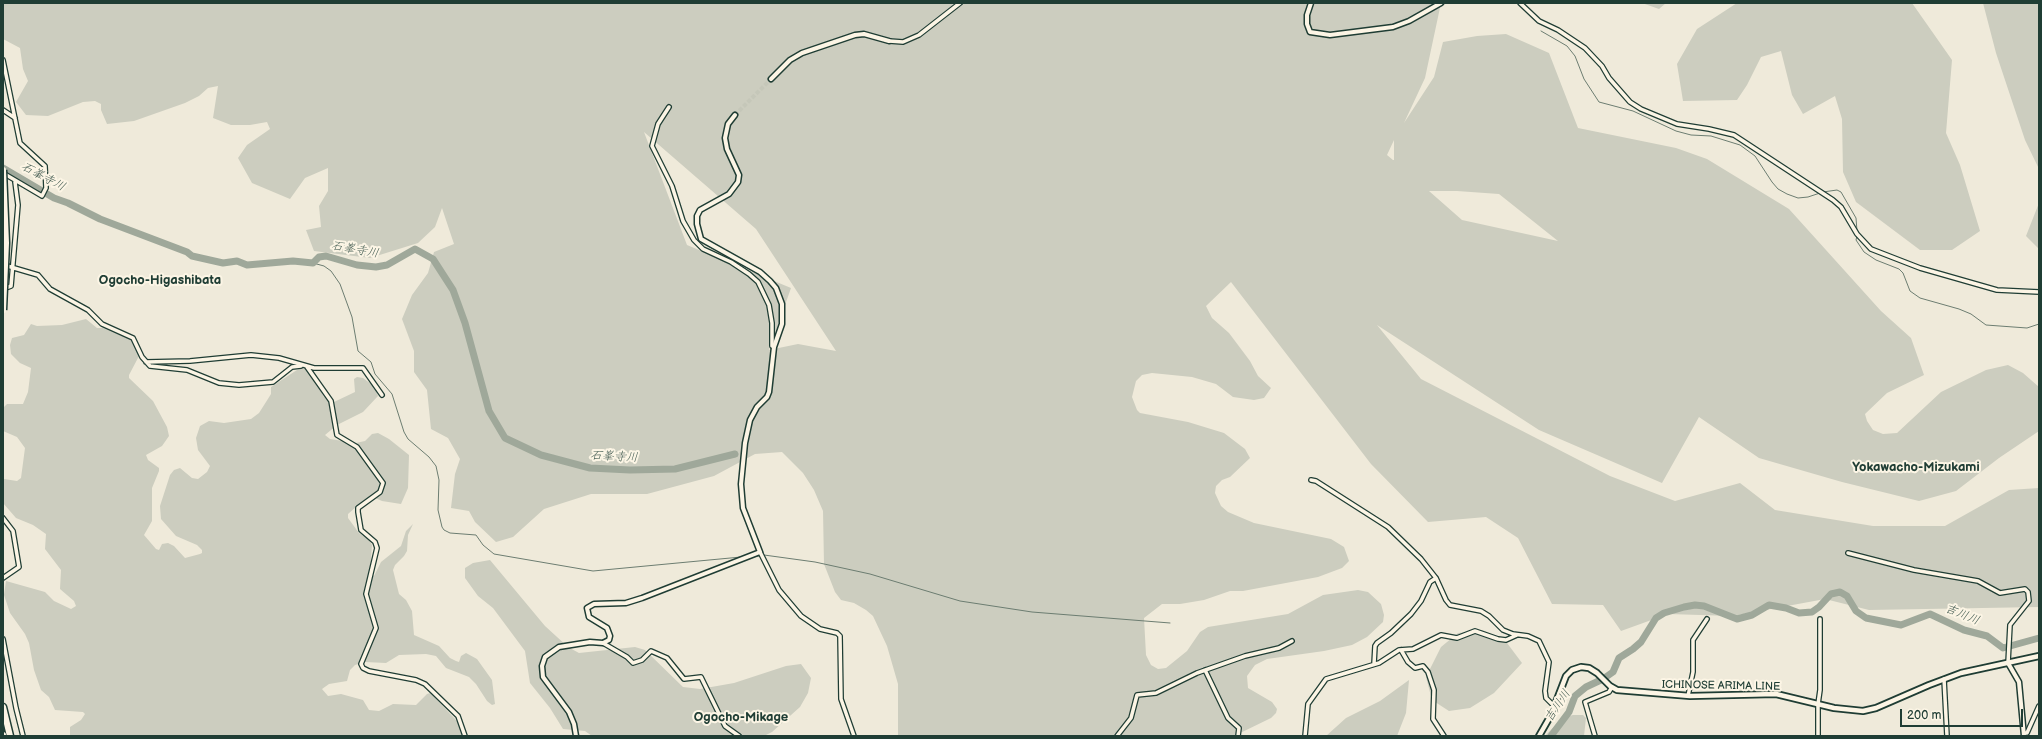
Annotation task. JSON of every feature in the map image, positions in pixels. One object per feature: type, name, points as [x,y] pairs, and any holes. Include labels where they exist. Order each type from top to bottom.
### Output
[{"type":"highway","points":[[3,170],[6,243],[3,310]]},
{"type":"highway","points":[[3,707],[10,736]]},
{"type":"main road","name":"ICHINOSE ARIMA LINE","points":[[1611,686],[1617,690],[1688,696],[1765,694],[1850,710],[1876,708],[1944,679],[2009,660],[2039,656]]},
{"type":"main road","points":[[1539,736],[1549,719],[1566,676],[1572,670],[1581,666],[1589,668],[1611,686]]},
{"type":"street","points":[[770,79],[790,60],[802,53],[855,35],[864,34],[889,41],[903,42],[910,40],[925,31],[960,3]]},
{"type":"street","points":[[1311,3],[1307,21],[1310,32],[1330,35],[1393,27],[1409,22],[1441,3]]},
{"type":"street","points":[[1520,3],[1539,21],[1558,30],[1585,48],[1602,66],[1614,84],[1630,102],[1641,109],[1677,124],[1709,128],[1734,135],[1833,200],[1841,207],[1857,234],[1871,249],[1920,268],[1997,290],[2039,292]]},
{"type":"street","points":[[3,60],[20,143],[45,166],[45,189],[42,196],[15,182],[3,173]]},
{"type":"street","points":[[669,107],[658,124],[652,146],[672,186],[683,221],[694,240],[703,249],[730,262],[749,274],[758,282],[769,305],[772,323],[772,346],[774,347]]},
{"type":"street","points":[[3,110],[15,118]]},
{"type":"street","points":[[735,115],[728,124],[726,138],[727,150],[739,175],[738,182],[729,194],[700,210],[697,216],[697,224],[701,239],[760,272],[776,288],[782,304],[783,315],[778,338],[774,347],[767,397],[757,407],[750,420],[745,443],[741,484],[743,508],[760,552],[779,590],[801,616],[820,629],[840,636],[841,699],[854,736]]},
{"type":"street","points":[[3,289],[11,286],[13,269],[18,205],[15,182]]},
{"type":"street","points":[[3,265],[38,275],[50,289],[88,310],[102,324],[133,338],[145,362],[150,366],[161,369],[187,370],[228,385],[262,384],[273,382],[292,368],[301,366]]},
{"type":"street","points":[[145,362],[190,361],[251,355],[279,358],[308,367],[348,369],[363,368],[382,395]]},
{"type":"street","points":[[308,367],[317,384],[331,401],[336,435],[357,447],[383,483],[380,492],[358,508],[361,530],[375,542],[377,548],[366,594],[376,628],[361,664],[363,668],[369,671],[416,680],[425,684],[458,716],[465,736]]},
{"type":"street","points":[[1311,480],[1316,481],[1388,527],[1421,559],[1436,578],[1446,600],[1450,605],[1481,611],[1489,616],[1504,630],[1513,634],[1528,636],[1539,641],[1549,662],[1545,691],[1546,698],[1554,706]]},
{"type":"street","points":[[3,518],[13,531],[19,567],[3,578]]},
{"type":"street","points":[[603,643],[609,640],[609,632],[607,628],[589,617],[587,610],[590,605],[626,602],[642,598],[760,552]]},
{"type":"street","points":[[1848,553],[1914,570],[1978,581],[2000,593],[2025,589],[2028,592],[2029,601],[2011,623],[2008,641],[2009,660],[2019,682],[2026,734]]},
{"type":"street","points":[[1374,664],[1375,646],[1377,643],[1391,633],[1411,614],[1421,601],[1430,582],[1436,578]]},
{"type":"street","points":[[1688,696],[1693,672],[1694,640],[1707,619]]},
{"type":"street","points":[[1818,736],[1818,704],[1820,690],[1820,619]]},
{"type":"street","points":[[1305,736],[1308,704],[1326,679],[1379,663],[1401,650],[1413,649],[1441,635],[1457,638],[1476,632],[1506,640],[1520,634]]},
{"type":"street","points":[[3,639],[4,656],[23,736]]},
{"type":"street","points":[[1117,736],[1131,718],[1137,695],[1156,693],[1205,670],[1278,648],[1292,641]]},
{"type":"street","points":[[576,736],[574,724],[569,712],[544,677],[542,666],[543,661],[549,653],[559,647],[590,642],[603,643],[628,656],[633,663],[642,660],[651,651],[667,658],[684,680],[701,678],[725,726],[739,736]]},
{"type":"street","points":[[1401,650],[1408,662],[1415,668],[1423,666],[1428,672],[1434,690],[1433,719],[1444,736]]},
{"type":"street","points":[[1205,670],[1228,718],[1239,728],[1238,736]]},
{"type":"street","points":[[1944,679],[1947,736]]},
{"type":"street","points":[[1595,736],[1585,702],[1609,692],[1611,686]]},
{"type":"street","points":[[2026,734],[2039,706]]},
{"type":"shaded area","points":[[3,3],[1441,3],[1425,78],[1404,123],[1434,77],[1443,42],[1477,36],[1506,34],[1549,53],[1578,128],[1676,148],[1707,159],[1789,209],[1881,311],[1911,338],[1924,375],[1887,393],[1865,414],[1867,421],[1873,430],[1883,434],[1897,433],[1941,392],[1986,370],[2008,365],[2023,373],[2039,387],[2039,431],[1999,458],[1956,491],[1919,501],[1842,482],[1759,458],[1699,417],[1662,483],[1539,430],[1377,325],[1421,379],[1610,476],[1675,501],[1740,483],[1775,510],[1873,526],[1945,526],[2009,490],[2039,488],[2039,607],[1869,610],[1825,599],[1733,616],[1668,614],[1621,631],[1603,605],[1552,604],[1518,538],[1486,517],[1428,522],[1371,464],[1231,282],[1206,306],[1212,318],[1229,333],[1250,361],[1258,376],[1271,388],[1264,398],[1254,400],[1233,397],[1216,384],[1192,377],[1152,373],[1142,375],[1136,381],[1132,397],[1137,410],[1140,413],[1188,422],[1224,433],[1245,449],[1250,458],[1230,477],[1222,480],[1216,486],[1215,493],[1221,506],[1228,512],[1254,523],[1331,539],[1344,547],[1349,561],[1342,568],[1318,577],[1243,591],[1230,591],[1204,600],[1180,604],[1162,604],[1144,618],[1146,655],[1151,665],[1158,669],[1166,668],[1187,651],[1200,632],[1208,627],[1288,614],[1323,595],[1358,590],[1368,592],[1381,604],[1384,615],[1383,622],[1367,637],[1352,645],[1324,651],[1267,659],[1255,665],[1247,676],[1248,688],[1272,702],[1277,709],[1276,713],[1271,718],[1234,736],[898,736],[898,684],[887,646],[873,616],[854,603],[841,600],[835,592],[824,564],[823,511],[814,490],[803,473],[782,452],[755,454],[714,476],[647,494],[591,494],[544,509],[513,537],[496,542],[475,522],[469,511],[451,508],[455,474],[460,459],[448,438],[431,429],[427,390],[414,372],[414,351],[402,319],[412,295],[428,273],[434,252],[454,244],[442,208],[435,227],[418,243],[370,258],[314,251],[306,230],[321,227],[319,206],[328,191],[328,168],[305,178],[290,199],[252,183],[238,158],[247,145],[270,129],[267,122],[250,125],[231,125],[213,118],[218,86],[208,88],[199,96],[185,103],[134,121],[107,124],[101,110],[101,104],[95,101],[83,102],[48,116],[26,115],[16,102],[28,81],[23,69],[20,48],[3,39]],"holes":[[[644,132],[756,229],[836,351],[798,344],[769,350],[791,288],[687,245]],[[1394,140],[1394,160],[1393,160],[1387,155]],[[1429,191],[1499,194],[1558,241],[1462,220]]]},
{"type":"shaded area","points":[[1642,3],[1666,3],[1659,9]]},
{"type":"shaded area","points":[[1737,3],[1912,3],[1952,60],[1946,133],[1960,165],[1980,231],[1952,250],[1920,250],[1856,202],[1843,172],[1842,119],[1835,96],[1803,114],[1792,95],[1781,51],[1761,57],[1747,85],[1737,100],[1683,101],[1677,64],[1697,29]]},
{"type":"shaded area","points":[[1983,3],[2039,3],[2039,169],[2025,140],[1996,53]]},
{"type":"shaded area","points":[[2039,203],[2039,249],[2026,236]]},
{"type":"shaded area","points":[[86,319],[97,328],[103,328],[131,340],[137,350],[139,356],[129,375],[129,378],[153,401],[167,427],[169,436],[162,446],[146,455],[148,460],[159,468],[159,471],[152,488],[152,521],[144,535],[156,549],[159,550],[162,544],[168,543],[174,546],[185,558],[200,554],[202,553],[202,550],[197,545],[176,536],[161,519],[160,506],[170,475],[174,470],[180,468],[192,478],[198,479],[207,472],[210,466],[198,450],[196,438],[200,426],[209,421],[224,423],[251,419],[259,413],[271,394],[271,387],[297,370],[307,368],[323,395],[327,400],[334,402],[355,392],[354,379],[357,377],[363,378],[375,387],[378,396],[363,412],[337,425],[325,435],[330,439],[356,443],[365,441],[372,434],[378,433],[389,439],[409,455],[408,488],[401,504],[382,501],[373,497],[364,500],[348,514],[348,518],[359,533],[369,540],[372,545],[370,572],[374,576],[381,562],[401,546],[406,531],[413,524],[408,535],[407,551],[395,565],[393,570],[399,594],[406,600],[412,611],[414,635],[439,646],[450,658],[456,661],[459,662],[461,656],[466,653],[477,659],[492,680],[495,704],[492,705],[487,701],[476,684],[469,677],[446,668],[436,656],[426,654],[399,655],[386,663],[365,662],[355,665],[350,670],[347,681],[329,684],[322,689],[328,696],[341,694],[363,700],[369,710],[379,711],[393,704],[416,705],[430,693],[456,720],[461,728],[463,736],[70,736],[70,727],[81,720],[85,714],[83,712],[55,710],[49,697],[41,690],[34,670],[29,643],[25,634],[10,613],[4,595],[6,581],[45,592],[54,601],[71,609],[76,606],[74,601],[60,589],[61,570],[45,549],[46,534],[33,525],[16,518],[3,503],[4,479],[17,481],[21,478],[25,448],[17,437],[3,431],[3,408],[7,404],[23,404],[28,392],[31,368],[20,363],[11,354],[10,345],[12,338],[24,335],[31,324],[37,326],[62,325]]},
{"type":"shaded area","points":[[490,560],[545,626],[568,647],[579,653],[635,647],[645,650],[683,687],[700,689],[734,683],[786,666],[801,664],[811,678],[808,693],[800,707],[772,732],[764,736],[592,736],[585,731],[563,729],[550,708],[530,683],[525,651],[493,608],[478,596],[465,578],[465,568],[473,563]]},
{"type":"shaded area","points":[[1482,630],[1504,639],[1522,663],[1494,693],[1470,708],[1449,711],[1432,700],[1426,677],[1441,647],[1458,633]]},
{"type":"shaded area","points":[[1409,680],[1406,713],[1397,736],[1326,736],[1346,718],[1380,701]]},
{"type":"shaded area","points":[[1573,715],[1583,715],[1586,718],[1584,736],[1545,736],[1562,718]]},
{"type":"waterway","points":[[1541,31],[1567,46],[1575,56],[1584,79],[1599,102],[1633,111],[1676,131],[1691,135],[1711,136],[1740,145],[1755,156],[1778,189],[1798,198],[1808,197],[1820,193]]},
{"type":"waterway","name":"石峯寺川","points":[[3,168],[54,198],[68,203],[100,219],[187,252],[192,256],[223,263],[237,261],[247,265],[293,261],[313,263],[319,257],[326,256],[357,265],[376,267],[387,265],[415,249],[433,259],[453,290],[465,323],[489,411],[505,438],[541,455],[590,468],[630,470],[675,469],[735,454]]},
{"type":"waterway","points":[[1823,192],[1837,190],[1841,192],[1856,218],[1857,231]]},
{"type":"waterway","points":[[1857,236],[1856,240],[1864,252],[1876,260],[1899,269],[1903,273],[1910,291],[1920,298],[1959,309],[1971,314],[1986,325],[2027,328],[2039,324]]},
{"type":"waterway","points":[[313,263],[324,266],[331,271],[340,284],[352,317],[358,351],[371,362],[375,374],[392,394],[404,432],[408,439],[429,457],[436,466],[439,480],[438,510],[444,530],[450,533],[476,535],[483,545],[494,554],[593,571],[741,557]]},
{"type":"waterway","points":[[764,555],[815,562],[870,574],[960,601],[1032,612],[1170,623]]},
{"type":"waterway","points":[[754,556],[761,556]]},
{"type":"waterway","name":"吉川川","points":[[1551,736],[1569,712],[1575,696],[1586,687],[1603,679],[1613,672],[1619,658],[1641,642],[1656,618],[1664,613],[1684,607],[1695,605],[1704,606],[1737,619],[1752,615],[1769,605],[1786,608],[1799,613],[1812,612],[1831,594],[1840,592],[1847,596],[1856,611],[1866,618],[1901,625],[1930,614],[1964,630],[1987,636],[2003,648],[2039,638]]},
{"type":"tunnel","points":[[735,115],[771,79]]},
{"type":"district","name":"Ogocho-Higashibata","points":[[160,281]]},
{"type":"district","name":"Yokawacho-Mizukami","points":[[1916,468]]},
{"type":"district","name":"Ogocho-Mikage","points":[[741,718]]}]
